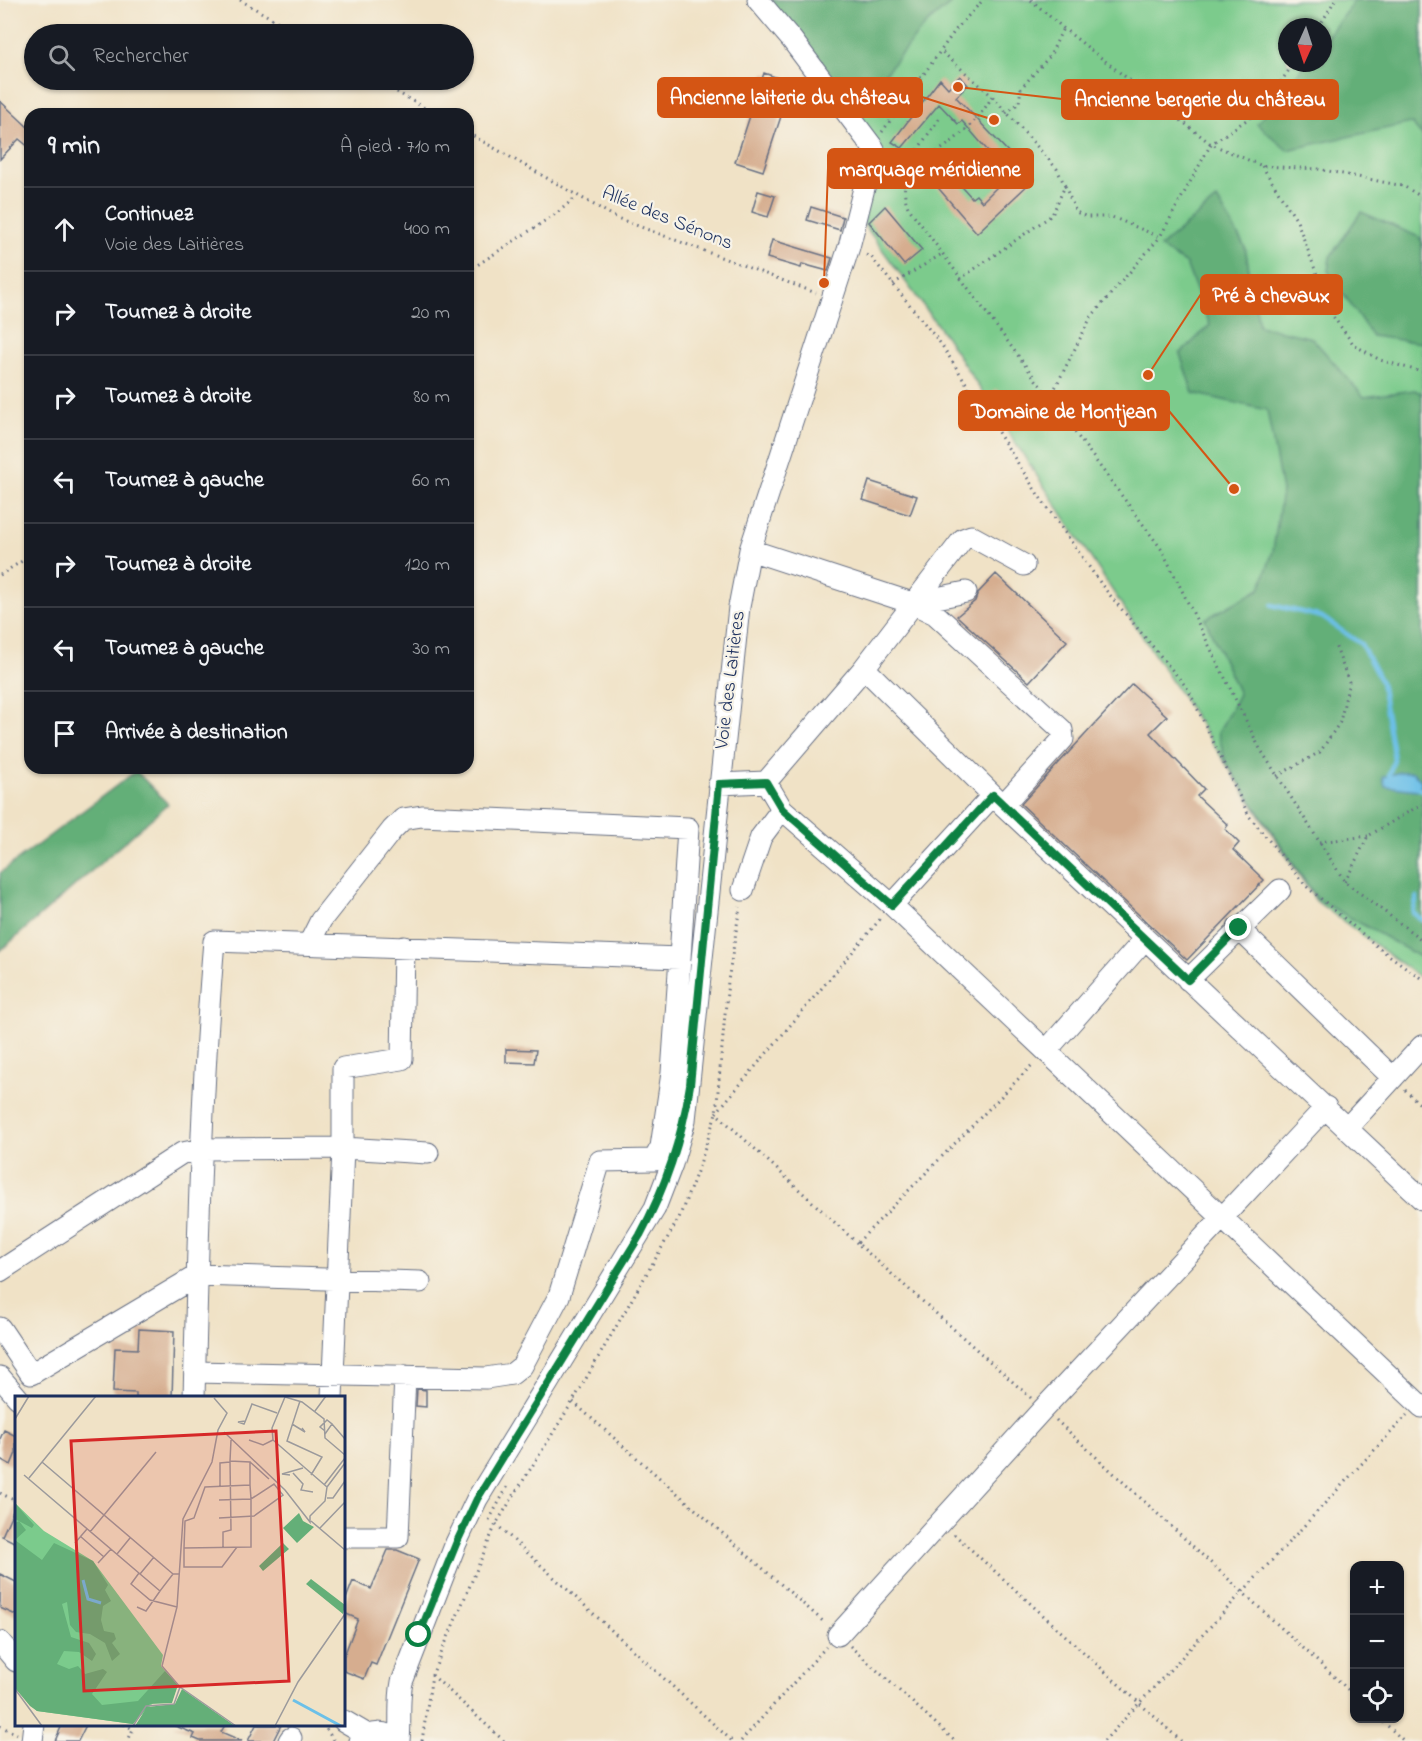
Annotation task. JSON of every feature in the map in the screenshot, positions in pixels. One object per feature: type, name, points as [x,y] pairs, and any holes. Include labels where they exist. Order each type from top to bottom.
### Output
[{"type":"street","points":[[758,0],[792,40],[873,147]]},
{"type":"street","name":"Voie des Laitières","points":[[398,1741],[401,1721],[398,1703],[419,1635],[477,1499],[640,1235],[655,1208],[672,1164],[685,1120],[690,1085],[733,647],[750,550],[849,247],[873,147]]},
{"type":"street","points":[[719,784],[766,782],[864,668],[963,539],[971,537],[1024,565]]},
{"type":"street","points":[[750,550],[912,603],[935,614],[1062,730],[1063,739],[892,905]]},
{"type":"street","points":[[912,603],[966,592]]},
{"type":"street","points":[[864,668],[998,800],[1422,1199]]},
{"type":"street","points":[[766,782],[782,809],[892,905],[1420,1406]]},
{"type":"street","points":[[743,890],[761,837],[782,809]]},
{"type":"street","points":[[195,1372],[486,1378],[512,1374],[522,1366],[559,1296],[600,1161],[654,1160],[661,1147],[672,1073],[688,828],[422,816],[403,819],[321,920],[309,944]]},
{"type":"street","points":[[1188,980],[1280,890]]},
{"type":"street","points":[[1239,928],[1393,1078]]},
{"type":"street","points":[[1046,1051],[1145,939]]},
{"type":"street","points":[[194,1396],[202,1149],[214,941],[680,958]]},
{"type":"street","points":[[332,1396],[343,1148],[343,1068],[402,1059],[404,947]]},
{"type":"street","points":[[1347,1128],[1422,1046]]},
{"type":"street","points":[[838,1635],[1326,1107]]},
{"type":"street","points":[[0,1271],[182,1153],[202,1149],[343,1148],[428,1153]]},
{"type":"street","points":[[0,1328],[31,1374],[198,1275],[420,1282]]},
{"type":"street","points":[[345,1537],[398,1537],[405,1376]]},
{"type":"street","points":[[0,1377],[16,1396]]},
{"type":"street","points":[[0,1642],[15,1661]]},
{"type":"street","name":"Voie des Laitières","points":[[363,1737],[398,1703]]},
{"type":"street","points":[[345,1721],[363,1737]]},
{"type":"street","points":[[32,1741],[34,1726]]},
{"type":"street","points":[[341,1726],[363,1737],[385,1733],[398,1741]]},
{"type":"path","points":[[240,0],[282,24]]},
{"type":"path","points":[[983,0],[962,22],[873,147],[914,158],[928,156],[950,141],[987,108],[992,96]]},
{"type":"path","points":[[1031,0],[1063,28],[1211,144],[1262,166],[1318,169],[1403,186],[1422,197]]},
{"type":"path","points":[[1324,18],[1335,0]]},
{"type":"path","points":[[1006,112],[1019,103],[1020,88],[1050,56],[1063,28]]},
{"type":"path","points":[[941,51],[992,96],[1058,169],[1076,212],[1087,217],[1112,217],[1160,237]]},
{"type":"path","points":[[1050,398],[1091,318],[1160,237],[1211,144],[1261,110],[1288,72]]},
{"type":"path","points":[[393,90],[425,108]]},
{"type":"path","points":[[939,119],[914,158],[906,177],[903,195],[908,207],[1162,550],[1259,747],[1345,882],[1422,940]]},
{"type":"path","name":"Allée des Sénons","points":[[474,137],[576,197],[617,218],[831,299]]},
{"type":"path","points":[[1262,166],[1297,221],[1332,315],[1354,345],[1380,360],[1422,372]]},
{"type":"path","points":[[960,279],[1052,215],[1065,186]]},
{"type":"path","points":[[474,267],[557,213],[576,197]]},
{"type":"path","points":[[849,247],[872,258],[941,344],[1039,496],[1104,588],[1188,689],[1249,816],[1306,886],[1379,948],[1422,979]]},
{"type":"path","points":[[892,284],[942,254]]},
{"type":"path","points":[[0,575],[24,560]]},
{"type":"path","points":[[1277,776],[1320,753],[1340,722],[1349,682],[1335,645]]},
{"type":"path","points":[[1319,842],[1368,836],[1422,804]]},
{"type":"path","points":[[1345,882],[1368,836]]},
{"type":"path","points":[[857,1243],[716,1113],[892,905]]},
{"type":"path","points":[[1393,1078],[1422,1106]]},
{"type":"path","points":[[573,1401],[956,1741]]},
{"type":"path","points":[[1104,1741],[1420,1406]]},
{"type":"path","points":[[0,1493],[15,1500]]},
{"type":"path","points":[[940,1522],[1181,1741]]},
{"type":"path","points":[[496,1524],[732,1741]]},
{"type":"path","points":[[741,1741],[838,1635]]},
{"type":"path","points":[[432,1675],[504,1741]]},
{"type":"path","points":[[1384,1723],[1404,1741]]},
{"type":"path","points":[[126,1726],[133,1729],[128,1741]]},
{"type":"path","points":[[324,1726],[334,1741]]},
{"type":"green space","points":[[772,0],[1422,0],[1422,979],[1316,901],[946,337],[863,223],[879,156]]},
{"type":"green space","points":[[772,0],[955,0],[925,25],[853,112],[773,8]]},
{"type":"green space","points":[[1355,0],[1422,0],[1422,136],[1411,123],[1287,150],[1257,124],[1299,72],[1332,72],[1332,30]]},
{"type":"green space","points":[[1217,199],[1245,247],[1259,326],[1312,338],[1364,397],[1415,390],[1422,394],[1422,958],[1317,899],[1226,763],[1218,733],[1239,694],[1205,619],[1260,589],[1273,551],[1282,491],[1267,410],[1193,393],[1180,354],[1210,325],[1186,264],[1160,247]]},
{"type":"green space","points":[[1361,212],[1419,237],[1422,241],[1422,343],[1372,336],[1328,271],[1330,257]]},
{"type":"green space","points":[[132,774],[139,774],[168,804],[0,951],[0,873]]},
{"type":"water","points":[[1400,772],[1413,772],[1422,782],[1417,790],[1385,786],[1383,777]]},
{"type":"building","points":[[764,73],[792,83],[763,171],[735,162]]},
{"type":"building","points":[[960,76],[968,85],[956,97],[1034,179],[977,233],[934,183],[948,171],[972,198],[976,195],[982,202],[1009,175],[962,121],[958,124],[939,104],[902,148],[892,142],[940,79],[948,88]]},
{"type":"building","points":[[0,101],[24,123],[24,143],[19,139],[0,159]]},
{"type":"building","points":[[758,191],[775,196],[768,217],[752,212]]},
{"type":"building","points":[[885,206],[922,250],[904,265],[869,222]]},
{"type":"building","points":[[811,207],[843,217],[840,230],[807,220]]},
{"type":"building","points":[[772,240],[832,258],[828,271],[802,264],[801,268],[767,258]]},
{"type":"building","points":[[997,389],[1008,405],[996,413],[985,397]]},
{"type":"building","points":[[869,481],[917,496],[910,515],[863,500]]},
{"type":"building","points":[[996,574],[1067,641],[1029,682],[957,616],[975,601],[978,593]]},
{"type":"building","points":[[1132,684],[1167,716],[1150,733],[1204,789],[1197,796],[1228,825],[1225,829],[1239,843],[1233,850],[1264,880],[1187,960],[1021,804]]},
{"type":"building","points":[[506,1049],[536,1050],[534,1063],[506,1062]]},
{"type":"building","points":[[139,1329],[174,1331],[172,1396],[136,1396],[136,1393],[113,1392],[115,1348],[138,1349]]},
{"type":"building","points":[[417,1389],[426,1390],[426,1407],[416,1406]]},
{"type":"building","points":[[4,1430],[15,1436],[15,1455],[11,1465],[0,1459],[0,1439]]},
{"type":"building","points":[[15,1506],[15,1542],[2,1536]]},
{"type":"building","points":[[388,1550],[397,1550],[419,1559],[376,1665],[371,1663],[364,1679],[345,1671],[345,1653],[358,1619],[345,1613],[345,1601],[353,1581],[371,1589]]},
{"type":"building","points":[[0,1574],[15,1582],[15,1615],[0,1608]]},
{"type":"building","points":[[62,1726],[86,1726],[78,1741],[55,1741]]},
{"type":"building","points":[[175,1726],[224,1726],[221,1732],[242,1741],[200,1741],[193,1738],[195,1734]]},
{"type":"building","points":[[256,1726],[280,1726],[273,1741],[248,1741]]},
{"type":"waterway","points":[[1272,605],[1322,617],[1361,644],[1381,682],[1394,759],[1389,775]]},
{"type":"waterway","points":[[1417,897],[1413,913],[1422,920]]},
{"type":"place","name":"Ancienne bergerie du château","points":[[958,87]]},
{"type":"place","name":"Ancienne laiterie du château","points":[[994,120]]},
{"type":"place","name":"marquage méridienne","points":[[824,283]]},
{"type":"place","name":"Pré à chevaux","points":[[1148,375]]},
{"type":"place","name":"Domaine de Montjean","points":[[1234,489]]},
{"type":"route","points":[[419,1635],[477,1499],[640,1235],[655,1208],[672,1164],[685,1120],[690,1085],[719,784],[766,782],[782,809],[892,905],[993,795],[1188,980],[1239,928]]}]
